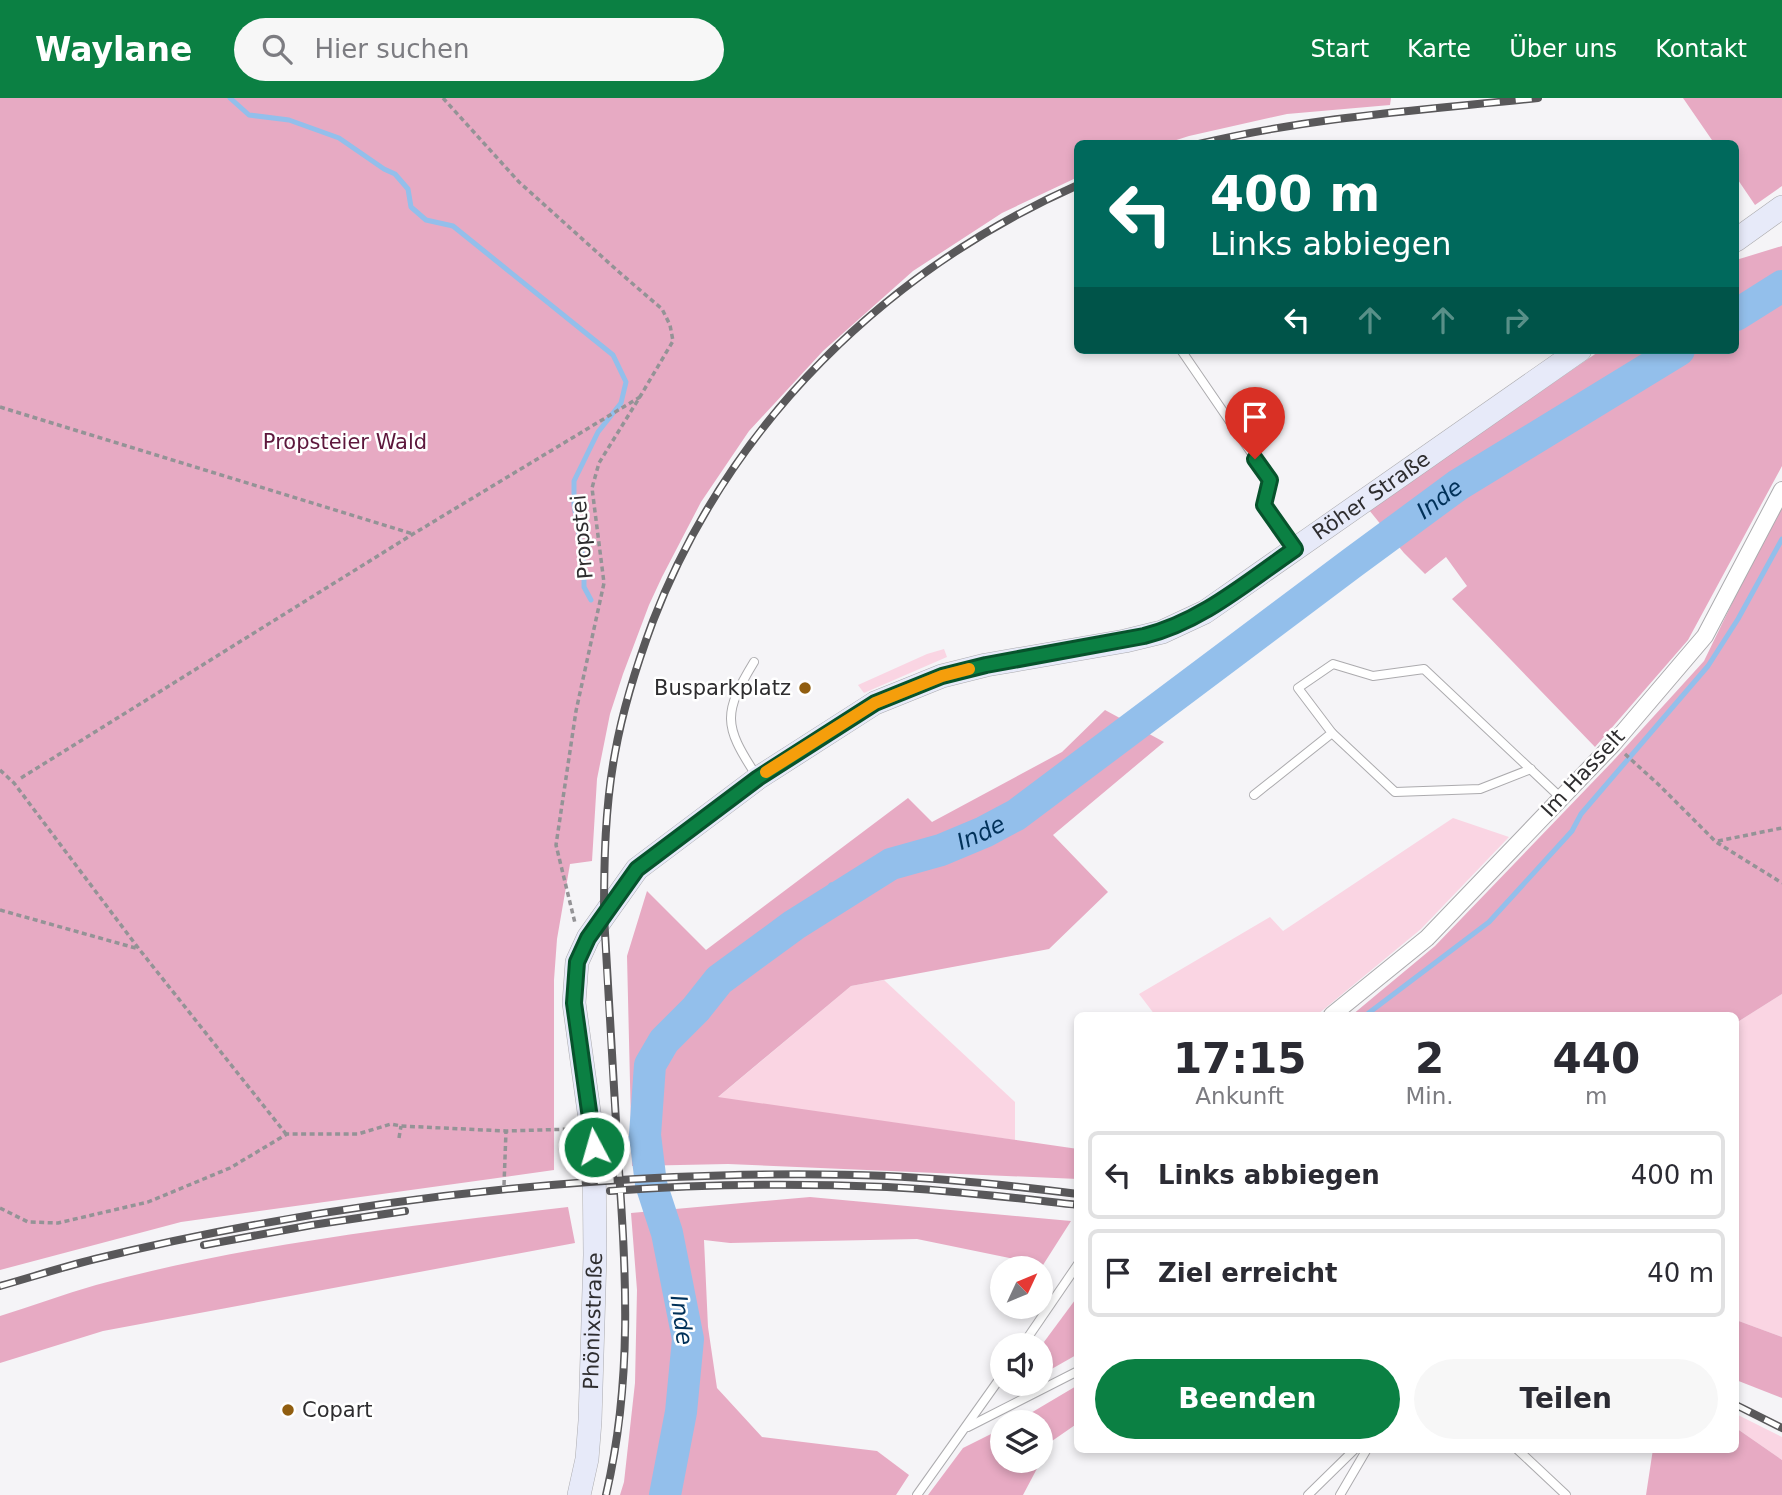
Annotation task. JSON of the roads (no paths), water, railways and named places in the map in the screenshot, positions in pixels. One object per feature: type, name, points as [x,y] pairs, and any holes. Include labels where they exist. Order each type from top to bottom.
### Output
[{"type":"main road","points":[[1739,238],[1782,207]]},
{"type":"main road","name":"Röher Straße","points":[[593,1137],[574,1003],[577,962],[588,938],[637,869],[758,778],[875,703],[933,679],[986,665],[1162,632],[1205,612],[1574,354]]},
{"type":"main road","name":"Phönixstraße","points":[[579,1495],[590,1421],[594,1255],[593,1137]]},
{"type":"street","name":"Im Hasselt","points":[[1336,1012],[1427,938],[1613,744],[1705,636],[1782,490]]},
{"type":"lane","points":[[1184,354],[1270,480],[1264,505],[1295,549]]},
{"type":"lane","points":[[754,662],[740,684],[730,719],[735,739],[758,778]]},
{"type":"lane","points":[[1531,769],[1480,789],[1395,792],[1332,733],[1298,688],[1333,663],[1373,676],[1424,669],[1531,769],[1560,797]]},
{"type":"lane","points":[[1254,794],[1332,733]]},
{"type":"lane","points":[[1031,1333],[1074,1270]]},
{"type":"lane","points":[[965,1428],[1074,1373]]},
{"type":"lane","points":[[917,1495],[990,1392]]},
{"type":"lane","points":[[1308,1495],[1351,1453]]},
{"type":"lane","points":[[1340,1495],[1365,1453]]},
{"type":"lane","points":[[1521,1453],[1566,1495]]},
{"type":"waterway","points":[[230,98],[249,115],[289,120],[339,138],[395,174],[408,189],[411,207],[426,220],[453,226],[613,355],[626,382],[621,403],[598,432],[574,481],[574,505],[584,564],[584,587],[591,600]]},
{"type":"waterway","name":"Inde","points":[[1739,313],[1782,286]]},
{"type":"waterway","name":"Inde","points":[[665,1495],[681,1412],[688,1339],[667,1233],[651,1184],[645,1135],[650,1065],[664,1041],[696,1009],[719,980],[794,925],[891,864],[941,850],[1016,815],[1458,485],[1672,354]]},
{"type":"waterway","points":[[1370,1012],[1489,922],[1572,831],[1581,814],[1708,666],[1738,619],[1782,539]]},
{"type":"waterway","points":[[831,885],[839,896]]},
{"type":"waterway","points":[[624,1140],[645,1135]]},
{"type":"railway","points":[[1218,140],[1325,121],[1538,98]]},
{"type":"railway","points":[[606,1495],[615,1452],[624,1368],[625,1284],[604,916],[604,875],[609,794],[618,736],[647,637],[685,549],[724,482],[770,419],[822,361],[879,308],[941,261],[1008,220],[1074,187]]},
{"type":"railway","points":[[0,1286],[95,1259],[238,1228],[382,1204],[528,1187],[674,1177],[834,1174],[935,1179],[1074,1194]]},
{"type":"railway","points":[[610,1191],[783,1185],[887,1187],[1074,1205]]},
{"type":"railway","points":[[204,1245],[405,1211]]},
{"type":"railway","points":[[1739,1406],[1782,1428]]},
{"type":"place","name":"Busparkplatz","points":[[805,688]]},
{"type":"place","name":"Copart","points":[[288,1410]]},
{"type":"park label","name":"Propsteier Wald","points":[[345,442]]}]
